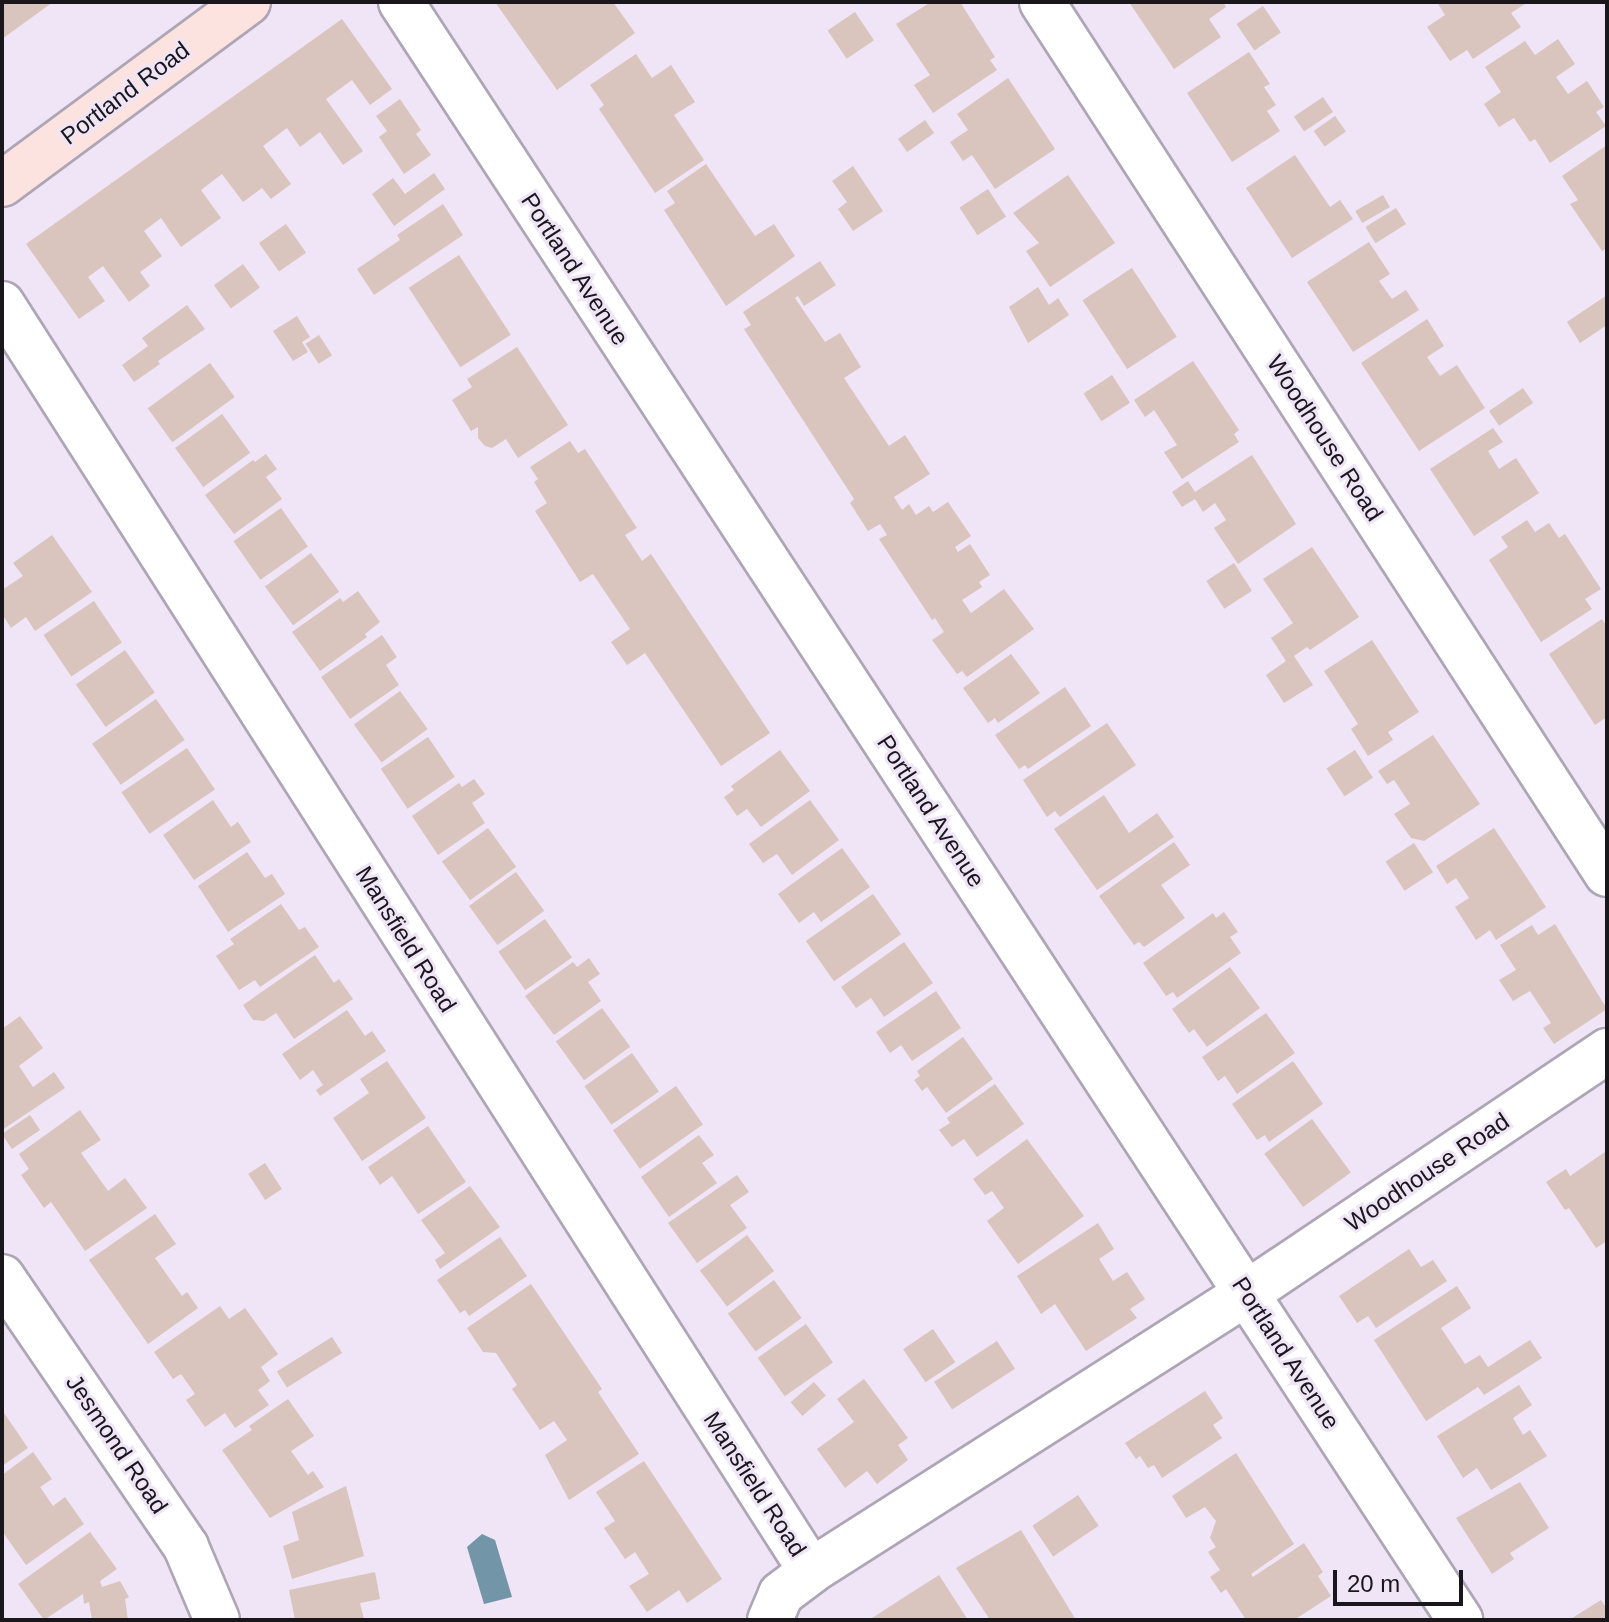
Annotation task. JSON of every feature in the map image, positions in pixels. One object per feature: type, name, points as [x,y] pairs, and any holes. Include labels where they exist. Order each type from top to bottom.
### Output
[{"type":"street","name":"Portland Road","points":[[2,184],[248,2]]},
{"type":"street","name":"Portland Avenue","points":[[401,2],[1460,1620]]},
{"type":"street","name":"Woodhouse Road","points":[[1042,2],[1607,874]]},
{"type":"street","name":"Mansfield Road","points":[[2,304],[811,1571]]},
{"type":"street","name":"Woodhouse Road","points":[[1247,1293],[1607,1051]]},
{"type":"street","name":"Jesmond Road","points":[[2,1277],[186,1547],[217,1620]]},
{"type":"street","name":"Mansfield Road","points":[[770,1620],[781,1594],[811,1571],[1247,1293]]},
{"type":"water","points":[[482,1534],[495,1540],[512,1597],[484,1604],[467,1547]]},
{"type":"building","points":[[2,2],[53,2],[2,39]]},
{"type":"building","points":[[495,2],[613,2],[635,33],[557,90]]},
{"type":"building","points":[[931,2],[960,2],[995,57],[990,60],[997,70],[933,113],[914,85],[930,75],[896,24]]},
{"type":"building","points":[[1129,2],[1223,2],[1226,7],[1209,19],[1221,37],[1174,69]]},
{"type":"building","points":[[1437,2],[1528,2],[1511,13],[1521,27],[1473,59],[1467,50],[1450,61],[1427,27],[1445,15]]},
{"type":"building","points":[[1263,6],[1281,33],[1254,50],[1236,24]]},
{"type":"building","points":[[855,12],[874,40],[847,59],[828,30]]},
{"type":"building","points":[[342,19],[392,89],[370,105],[352,80],[326,99],[363,151],[343,165],[320,132],[300,147],[287,128],[263,146],[291,184],[271,199],[262,188],[243,202],[222,174],[201,190],[221,218],[181,247],[161,218],[144,231],[162,256],[140,272],[150,286],[129,302],[103,266],[88,277],[105,301],[79,319],[26,244]]},
{"type":"building","points":[[1558,39],[1575,64],[1556,77],[1568,94],[1587,81],[1604,107],[1596,112],[1606,126],[1550,163],[1535,139],[1530,142],[1514,118],[1499,127],[1484,104],[1501,92],[1485,67],[1525,41],[1535,55]]},
{"type":"building","points":[[1249,52],[1270,84],[1264,87],[1276,105],[1267,111],[1280,131],[1232,162],[1187,93]]},
{"type":"building","points":[[636,54],[652,78],[671,65],[695,102],[674,115],[704,160],[655,193],[599,109],[604,105],[590,85]]},
{"type":"building","points":[[1008,78],[1055,149],[995,189],[972,155],[963,161],[950,142],[968,130],[957,114]]},
{"type":"building","points":[[1323,97],[1333,112],[1304,131],[1294,117]]},
{"type":"building","points":[[400,99],[421,130],[416,134],[431,155],[404,174],[379,137],[387,131],[376,116]]},
{"type":"building","points":[[1335,116],[1346,132],[1325,146],[1314,131]]},
{"type":"building","points":[[925,120],[934,133],[907,152],[898,139]]},
{"type":"building","points":[[1607,145],[1607,248],[1602,251],[1570,204],[1578,200],[1562,176]]},
{"type":"building","points":[[1295,155],[1330,207],[1340,200],[1353,219],[1292,258],[1246,188]]},
{"type":"building","points":[[706,164],[755,236],[774,224],[795,256],[726,306],[664,210],[675,203],[667,191]]},
{"type":"building","points":[[853,166],[883,211],[853,231],[838,209],[847,202],[832,181]]},
{"type":"building","points":[[434,173],[445,189],[394,226],[372,194],[393,178],[405,194]]},
{"type":"building","points":[[1068,175],[1115,243],[1050,287],[1026,251],[1039,243],[1013,213]]},
{"type":"building","points":[[988,189],[1006,217],[977,235],[959,208]]},
{"type":"building","points":[[1383,195],[1390,207],[1362,223],[1355,211]]},
{"type":"building","points":[[443,204],[463,235],[374,295],[357,269],[400,240],[397,235]]},
{"type":"building","points":[[1396,208],[1406,224],[1376,243],[1365,227]]},
{"type":"building","points":[[286,224],[306,253],[279,272],[259,243]]},
{"type":"building","points":[[1369,242],[1390,274],[1379,281],[1392,299],[1406,290],[1419,310],[1353,352],[1307,282]]},
{"type":"building","points":[[459,255],[511,335],[460,367],[409,288]]},
{"type":"building","points":[[820,261],[836,285],[804,306],[798,296],[795,298],[825,342],[840,333],[861,367],[844,378],[889,446],[905,435],[930,474],[894,497],[902,510],[909,504],[916,515],[929,506],[933,512],[948,502],[971,536],[955,547],[958,552],[970,544],[990,575],[979,582],[982,587],[962,600],[971,613],[1004,589],[1034,629],[967,677],[962,671],[957,674],[932,640],[944,632],[935,618],[932,620],[879,539],[887,535],[880,524],[868,531],[850,503],[854,499],[744,329],[751,325],[743,312]]},
{"type":"building","points":[[243,264],[260,287],[231,309],[214,285]]},
{"type":"building","points":[[1132,268],[1177,337],[1127,369],[1083,300]]},
{"type":"building","points":[[1038,287],[1049,305],[1058,298],[1069,315],[1028,343],[1009,307]]},
{"type":"building","points":[[1607,295],[1607,325],[1580,343],[1567,322]]},
{"type":"building","points":[[187,305],[205,329],[158,361],[160,364],[134,382],[122,365],[148,346],[142,338]]},
{"type":"building","points":[[297,316],[310,337],[302,342],[308,352],[293,361],[273,331]]},
{"type":"building","points":[[1427,319],[1444,346],[1427,357],[1440,376],[1457,365],[1485,408],[1419,451],[1361,363]]},
{"type":"building","points":[[319,335],[332,355],[319,364],[306,344]]},
{"type":"building","points":[[517,347],[568,425],[518,458],[506,439],[492,448],[485,446],[478,438],[478,427],[471,431],[452,400],[472,387],[467,379]]},
{"type":"building","points":[[1193,361],[1239,430],[1234,434],[1239,442],[1182,479],[1164,452],[1177,445],[1154,410],[1145,417],[1134,400]]},
{"type":"building","points":[[210,363],[235,397],[172,442],[148,408]]},
{"type":"building","points":[[1112,375],[1130,403],[1101,421],[1083,394]]},
{"type":"building","points":[[1523,388],[1533,403],[1499,426],[1489,411]]},
{"type":"building","points":[[222,414],[250,453],[203,487],[175,448]]},
{"type":"building","points":[[1493,428],[1503,442],[1488,451],[1499,469],[1516,458],[1539,493],[1474,536],[1430,469]]},
{"type":"building","points":[[570,441],[578,453],[585,449],[637,528],[625,535],[642,561],[651,554],[770,733],[721,766],[645,653],[627,665],[611,642],[630,629],[593,574],[580,582],[535,511],[547,503],[534,482],[538,479],[530,467]]},
{"type":"building","points":[[266,454],[277,469],[266,477],[282,499],[234,534],[205,495]]},
{"type":"building","points":[[1252,455],[1296,524],[1238,564],[1214,528],[1226,520],[1215,503],[1203,512],[1195,499],[1182,507],[1172,492],[1188,481],[1195,492]]},
{"type":"building","points":[[281,508],[308,547],[260,580],[233,541]]},
{"type":"building","points":[[1527,520],[1535,532],[1549,523],[1559,538],[1565,534],[1601,589],[1585,599],[1592,609],[1541,642],[1489,560],[1508,547],[1501,537]]},
{"type":"building","points":[[52,535],[92,592],[35,631],[26,617],[11,628],[2,614],[2,590],[23,576],[13,563]]},
{"type":"building","points":[[1312,547],[1359,617],[1310,650],[1307,647],[1294,656],[1313,685],[1284,703],[1266,675],[1286,661],[1271,638],[1293,623],[1263,579]]},
{"type":"building","points":[[311,553],[339,592],[293,625],[265,587]]},
{"type":"building","points":[[1234,563],[1252,591],[1224,609],[1206,581]]},
{"type":"building","points":[[358,591],[380,622],[365,634],[367,637],[320,671],[292,632],[340,598],[343,602]]},
{"type":"building","points":[[94,601],[122,642],[71,677],[43,635]]},
{"type":"building","points":[[1602,619],[1607,627],[1607,717],[1595,725],[1549,654]]},
{"type":"building","points":[[382,635],[397,657],[386,665],[399,685],[350,719],[321,677]]},
{"type":"building","points":[[1372,640],[1419,712],[1388,732],[1393,740],[1368,756],[1351,729],[1358,724],[1324,671]]},
{"type":"building","points":[[125,650],[155,693],[106,727],[76,684]]},
{"type":"building","points":[[1011,654],[1040,693],[998,723],[995,718],[988,723],[963,688]]},
{"type":"building","points":[[1065,687],[1091,726],[1028,769],[1025,765],[1019,769],[995,735]]},
{"type":"building","points":[[400,691],[428,729],[382,763],[354,725]]},
{"type":"building","points":[[156,699],[185,740],[121,785],[92,744]]},
{"type":"building","points":[[1107,723],[1136,765],[1060,817],[1055,811],[1047,817],[1023,780]]},
{"type":"building","points":[[1433,735],[1480,804],[1424,841],[1411,838],[1394,814],[1410,804],[1394,780],[1387,784],[1378,771]]},
{"type":"building","points":[[428,737],[455,777],[408,809],[381,769]]},
{"type":"building","points":[[187,748],[215,789],[149,834],[122,792]]},
{"type":"building","points":[[780,750],[810,791],[761,827],[747,809],[737,816],[724,797],[734,790],[731,786]]},
{"type":"building","points":[[1355,750],[1373,778],[1344,796],[1326,769]]},
{"type":"building","points":[[474,779],[485,794],[472,803],[485,823],[438,855],[412,816],[459,783],[462,787]]},
{"type":"building","points":[[1104,795],[1129,833],[1157,813],[1174,837],[1097,890],[1054,829]]},
{"type":"building","points":[[213,800],[231,827],[238,822],[251,842],[194,880],[163,835]]},
{"type":"building","points":[[810,800],[839,840],[792,875],[777,854],[763,863],[749,844]]},
{"type":"building","points":[[488,828],[516,867],[470,900],[442,862]]},
{"type":"building","points":[[1494,828],[1546,907],[1496,940],[1490,930],[1476,940],[1455,907],[1469,898],[1456,878],[1447,884],[1436,866]]},
{"type":"building","points":[[1174,842],[1190,865],[1161,885],[1185,918],[1144,947],[1139,942],[1134,945],[1099,896]]},
{"type":"building","points":[[1414,843],[1433,872],[1405,891],[1385,862]]},
{"type":"building","points":[[842,848],[870,887],[821,922],[814,912],[799,923],[778,894]]},
{"type":"building","points":[[247,852],[265,878],[272,874],[285,894],[228,932],[198,886]]},
{"type":"building","points":[[516,872],[544,911],[497,945],[469,906]]},
{"type":"building","points":[[873,894],[901,934],[834,981],[806,941]]},
{"type":"building","points":[[281,904],[299,930],[305,927],[319,947],[260,987],[255,980],[239,990],[216,956],[234,944],[230,939]]},
{"type":"building","points":[[1224,912],[1238,932],[1230,937],[1241,953],[1177,998],[1173,992],[1166,996],[1143,963],[1213,913],[1216,918]]},
{"type":"building","points":[[545,919],[572,958],[525,990],[498,952]]},
{"type":"building","points":[[1555,924],[1607,1009],[1554,1044],[1543,1028],[1551,1023],[1530,991],[1513,1001],[1499,980],[1516,970],[1500,945],[1532,925],[1538,935]]},
{"type":"building","points":[[904,942],[933,983],[884,1017],[871,998],[856,1008],[841,987]]},
{"type":"building","points":[[315,955],[334,983],[339,979],[353,999],[294,1039],[276,1013],[264,1021],[253,1020],[243,1005]]},
{"type":"building","points":[[589,958],[600,974],[588,982],[601,1001],[554,1035],[525,996],[573,962],[577,967]]},
{"type":"building","points":[[1230,967],[1260,1008],[1207,1047],[1194,1029],[1189,1033],[1172,1009]]},
{"type":"building","points":[[936,991],[961,1028],[912,1061],[901,1045],[890,1053],[876,1032]]},
{"type":"building","points":[[602,1008],[630,1047],[584,1080],[556,1042]]},
{"type":"building","points":[[347,1010],[365,1036],[372,1031],[386,1051],[320,1096],[316,1090],[323,1085],[313,1070],[300,1080],[282,1054]]},
{"type":"building","points":[[1266,1013],[1295,1053],[1237,1094],[1225,1076],[1218,1081],[1202,1057]]},
{"type":"building","points":[[20,1016],[43,1048],[19,1066],[33,1087],[54,1072],[65,1088],[2,1130],[2,1029]]},
{"type":"building","points":[[963,1037],[993,1079],[946,1113],[927,1087],[922,1091],[914,1080],[920,1076],[917,1071]]},
{"type":"building","points":[[632,1053],[659,1092],[611,1125],[584,1086]]},
{"type":"building","points":[[387,1061],[426,1118],[362,1161],[333,1118],[369,1093],[360,1079]]},
{"type":"building","points":[[1293,1061],[1323,1104],[1269,1142],[1265,1135],[1257,1140],[1232,1104]]},
{"type":"building","points":[[995,1084],[1024,1124],[977,1157],[964,1139],[952,1147],[939,1130],[950,1123],[947,1118]]},
{"type":"building","points":[[676,1086],[703,1125],[640,1169],[613,1130]]},
{"type":"building","points":[[80,1110],[101,1140],[81,1153],[108,1191],[125,1178],[147,1208],[85,1251],[51,1202],[44,1208],[21,1175],[29,1169],[19,1154]]},
{"type":"building","points":[[30,1115],[40,1130],[12,1149],[2,1134]]},
{"type":"building","points":[[1312,1119],[1351,1172],[1303,1207],[1264,1154]]},
{"type":"building","points":[[428,1126],[466,1182],[418,1214],[392,1176],[380,1185],[368,1167]]},
{"type":"building","points":[[699,1135],[714,1155],[702,1163],[717,1183],[669,1217],[641,1177]]},
{"type":"building","points":[[1027,1139],[1084,1216],[1018,1264],[987,1221],[1004,1208],[992,1191],[985,1195],[973,1179]]},
{"type":"building","points":[[1605,1152],[1607,1241],[1596,1248],[1569,1208],[1565,1210],[1546,1182],[1566,1169],[1570,1176]]},
{"type":"building","points":[[265,1163],[282,1189],[265,1200],[248,1174]]},
{"type":"building","points":[[737,1175],[749,1192],[730,1205],[747,1228],[697,1263],[668,1223]]},
{"type":"building","points":[[470,1186],[500,1227],[440,1269],[435,1260],[445,1253],[421,1220]]},
{"type":"building","points":[[155,1214],[176,1244],[155,1258],[182,1296],[187,1292],[198,1308],[148,1344],[89,1260]]},
{"type":"building","points":[[1098,1223],[1114,1249],[1099,1259],[1113,1281],[1127,1272],[1145,1299],[1130,1309],[1137,1318],[1086,1351],[1055,1304],[1041,1314],[1017,1276]]},
{"type":"building","points":[[747,1235],[774,1271],[727,1306],[700,1271]]},
{"type":"building","points":[[500,1237],[527,1276],[469,1316],[465,1310],[460,1313],[437,1280]]},
{"type":"building","points":[[1409,1249],[1421,1267],[1433,1260],[1447,1281],[1376,1328],[1368,1316],[1357,1323],[1339,1296]]},
{"type":"building","points":[[774,1280],[802,1318],[756,1352],[728,1314]]},
{"type":"building","points":[[531,1284],[602,1389],[598,1392],[639,1454],[569,1500],[545,1455],[567,1440],[554,1421],[540,1430],[512,1389],[517,1385],[496,1353],[483,1352],[467,1328]]},
{"type":"building","points":[[1457,1286],[1471,1308],[1441,1328],[1465,1364],[1480,1355],[1488,1367],[1530,1340],[1542,1358],[1484,1395],[1478,1387],[1426,1421],[1374,1340]]},
{"type":"building","points":[[220,1306],[229,1319],[245,1308],[278,1354],[261,1367],[270,1381],[258,1390],[269,1405],[235,1428],[225,1413],[205,1427],[186,1400],[195,1394],[181,1374],[173,1379],[154,1352]]},
{"type":"building","points":[[806,1324],[833,1363],[785,1396],[758,1358]]},
{"type":"building","points":[[933,1329],[955,1362],[926,1382],[903,1349]]},
{"type":"building","points":[[332,1337],[342,1353],[287,1388],[277,1371]]},
{"type":"building","points":[[997,1341],[1015,1369],[952,1410],[934,1382]]},
{"type":"building","points":[[864,1379],[908,1438],[898,1445],[908,1460],[877,1484],[867,1471],[845,1488],[817,1449],[854,1422],[837,1399]]},
{"type":"building","points":[[814,1382],[826,1396],[802,1416],[791,1402]]},
{"type":"building","points":[[1519,1385],[1532,1405],[1513,1418],[1523,1435],[1530,1430],[1547,1456],[1491,1490],[1477,1468],[1463,1478],[1437,1436]]},
{"type":"building","points":[[1205,1391],[1223,1418],[1213,1425],[1222,1438],[1162,1478],[1154,1465],[1148,1468],[1140,1456],[1136,1459],[1125,1443]]},
{"type":"building","points":[[288,1399],[314,1436],[291,1451],[308,1475],[313,1471],[324,1487],[270,1518],[222,1450],[252,1430],[249,1426]]},
{"type":"building","points":[[2,1410],[28,1448],[2,1466]]},
{"type":"building","points":[[33,1452],[52,1479],[40,1487],[53,1506],[65,1497],[84,1524],[26,1565],[2,1531],[2,1475]]},
{"type":"building","points":[[1236,1453],[1294,1544],[1251,1574],[1253,1577],[1304,1543],[1323,1572],[1318,1576],[1331,1596],[1294,1620],[1246,1620],[1226,1589],[1221,1593],[1210,1577],[1220,1570],[1208,1552],[1216,1547],[1210,1538],[1216,1521],[1205,1507],[1186,1518],[1172,1496]]},
{"type":"building","points":[[644,1461],[722,1579],[687,1603],[679,1590],[647,1612],[629,1586],[649,1574],[635,1552],[625,1559],[604,1528],[615,1521],[596,1492]]},
{"type":"building","points":[[1520,1482],[1549,1528],[1510,1553],[1514,1559],[1492,1574],[1456,1518]]},
{"type":"building","points":[[346,1486],[364,1556],[292,1579],[283,1546],[299,1540],[292,1512]]},
{"type":"building","points":[[1078,1495],[1099,1526],[1053,1556],[1032,1526]]},
{"type":"building","points":[[1021,1530],[1076,1620],[990,1620],[956,1568]]},
{"type":"building","points":[[90,1532],[117,1569],[100,1581],[102,1587],[120,1581],[129,1597],[125,1599],[128,1620],[92,1620],[89,1602],[84,1604],[83,1594],[44,1620],[18,1584]]},
{"type":"building","points":[[375,1572],[380,1599],[360,1603],[364,1620],[295,1620],[289,1590]]},
{"type":"building","points":[[939,1575],[968,1620],[869,1620],[903,1598]]},
{"type":"building","points":[[1601,1600],[1607,1609],[1607,1620],[1569,1620]]}]
